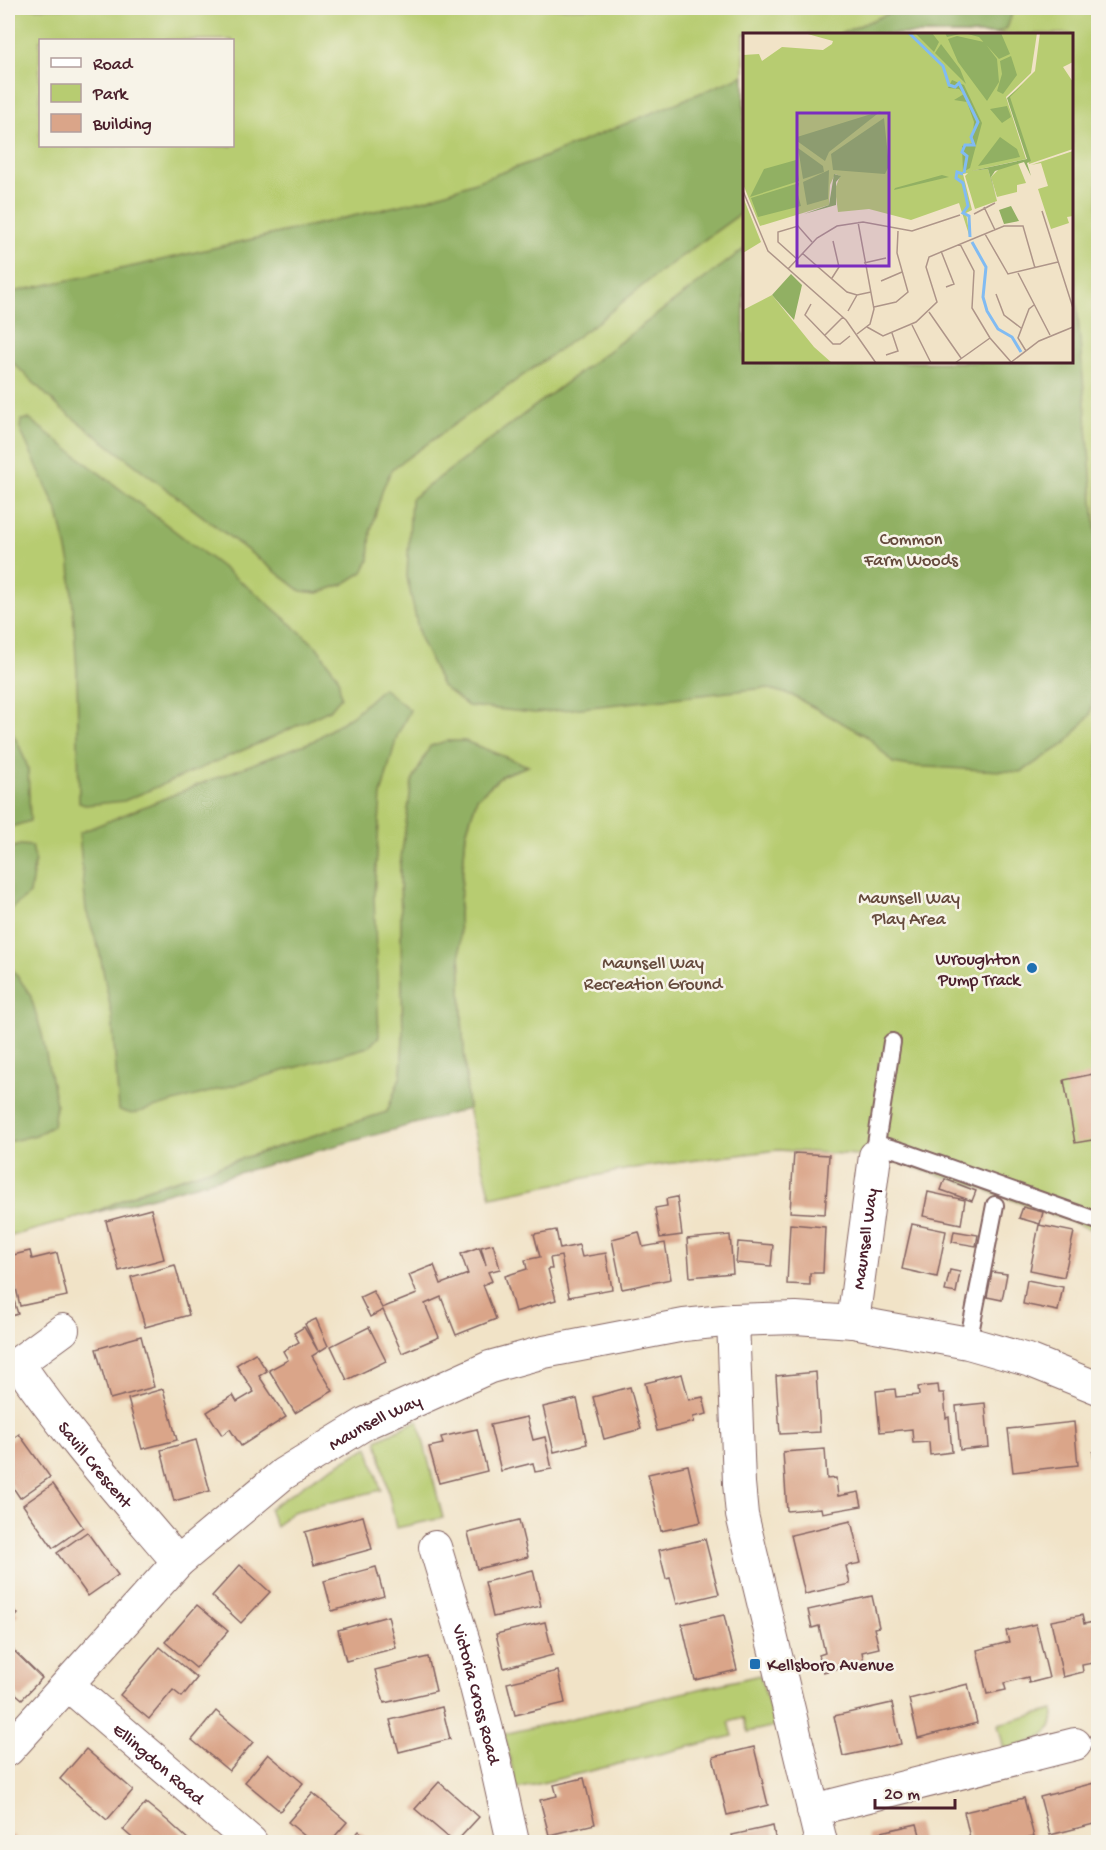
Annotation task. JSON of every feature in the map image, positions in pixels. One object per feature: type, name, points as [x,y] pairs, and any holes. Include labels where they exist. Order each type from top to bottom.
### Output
[{"type":"street","name":"Maunsell Way","points":[[853,1322],[875,1150]]},
{"type":"street","name":"Maunsell Way","points":[[8,1750],[178,1562],[283,1474],[366,1423],[456,1380],[490,1367],[544,1352],[656,1330],[733,1320],[796,1318],[853,1322],[968,1343],[1031,1361],[1098,1388]]},
{"type":"street","points":[[733,1320],[742,1515],[821,1842]]},
{"type":"street","name":"Savill Crescent","points":[[63,1330],[13,1365],[178,1562]]},
{"type":"street","name":"Victoria Cross Road","points":[[435,1547],[467,1652],[513,1842]]},
{"type":"street","name":"Ellingdon Road","points":[[68,1685],[250,1842]]},
{"type":"street","points":[[813,1810],[1075,1744]]},
{"type":"lane","points":[[892,1042],[875,1150],[1098,1221]]},
{"type":"lane","points":[[968,1343],[995,1205]]},
{"type":"green space","points":[[8,8],[1098,8],[1098,1232],[970,1184],[875,1156],[778,1150],[634,1168],[491,1197],[468,1109],[462,1020],[459,913],[466,833],[477,798],[503,775],[528,766],[446,741],[400,865],[403,1039],[401,1075],[387,1112],[144,1190],[91,1214],[8,1237]]},
{"type":"green space","points":[[902,8],[1014,8],[1007,28],[998,33],[841,33]]},
{"type":"green space","points":[[743,75],[743,212],[657,274],[599,321],[392,469],[383,488],[371,530],[369,560],[363,572],[344,584],[318,593],[301,591],[61,409],[8,358],[8,293],[427,199],[537,160]]},
{"type":"green space","name":"Common Farm Woods","points":[[743,250],[743,363],[1073,363],[1073,258],[1098,559],[1098,670],[1090,715],[1065,744],[1021,772],[910,766],[893,763],[868,737],[791,695],[765,688],[535,713],[468,706],[442,686],[420,638],[407,577],[411,499]]},
{"type":"green space","points":[[29,419],[258,595],[317,647],[338,677],[341,697],[330,710],[269,739],[124,801],[85,805],[79,803],[77,672],[70,563],[58,512],[20,429],[21,420]]},
{"type":"green space","points":[[383,688],[410,710],[397,736],[381,795],[374,896],[379,1037],[368,1047],[132,1114],[119,1110],[112,1016],[99,950],[86,910],[79,833],[313,741],[353,715]]},
{"type":"green space","points":[[8,725],[28,768],[30,821],[8,828]]},
{"type":"green space","points":[[446,741],[465,741],[528,766],[503,775],[477,798],[466,833],[459,913],[462,1020],[468,1109],[91,1214],[144,1190],[387,1112],[401,1075],[403,1039],[400,865],[412,782],[430,746]]},
{"type":"green space","points":[[20,845],[32,846],[35,859],[30,894],[13,907],[8,915],[8,849]]},
{"type":"green space","points":[[8,963],[30,994],[42,1034],[56,1104],[53,1126],[36,1135],[8,1142]]},
{"type":"green space","points":[[418,1420],[443,1518],[396,1528],[377,1440]]},
{"type":"green space","points":[[368,1447],[381,1490],[290,1513],[276,1527],[269,1509],[314,1478]]},
{"type":"green space","points":[[760,1675],[775,1726],[748,1732],[743,1718],[729,1722],[733,1736],[517,1789],[504,1734]]},
{"type":"green space","points":[[1054,1710],[1053,1721],[1045,1735],[1031,1742],[1004,1749],[998,1724]]},
{"type":"building","points":[[1098,1073],[1098,1139],[1075,1143],[1064,1080]]},
{"type":"building","points":[[794,1153],[829,1155],[825,1214],[790,1212]]},
{"type":"building","points":[[945,1179],[976,1191],[972,1201],[941,1190]]},
{"type":"building","points":[[928,1192],[965,1200],[961,1224],[923,1216]]},
{"type":"building","points":[[677,1197],[682,1235],[660,1238],[655,1208],[667,1206],[666,1199]]},
{"type":"building","points":[[1023,1207],[1043,1212],[1040,1224],[1019,1218]]},
{"type":"building","points":[[151,1209],[164,1259],[119,1271],[106,1221]]},
{"type":"building","points":[[790,1224],[825,1227],[823,1273],[810,1273],[810,1285],[787,1284]]},
{"type":"building","points":[[912,1224],[946,1231],[937,1277],[902,1269]]},
{"type":"building","points":[[1039,1225],[1074,1232],[1064,1277],[1030,1270]]},
{"type":"building","points":[[556,1230],[560,1249],[579,1245],[582,1257],[606,1253],[612,1289],[569,1297],[561,1256],[550,1258],[552,1269],[548,1269],[556,1300],[515,1312],[505,1276],[527,1269],[525,1260],[540,1257],[534,1234]]},
{"type":"building","points":[[954,1231],[978,1235],[976,1246],[952,1242]]},
{"type":"building","points":[[639,1232],[643,1247],[665,1243],[671,1279],[622,1289],[612,1239]]},
{"type":"building","points":[[730,1235],[733,1273],[690,1277],[687,1239]]},
{"type":"building","points":[[738,1242],[773,1245],[771,1266],[736,1263]]},
{"type":"building","points":[[493,1244],[500,1269],[488,1272],[492,1281],[483,1285],[496,1319],[456,1335],[441,1297],[425,1304],[439,1337],[402,1353],[383,1310],[370,1317],[360,1297],[373,1291],[382,1308],[417,1294],[409,1275],[434,1265],[441,1284],[468,1274],[461,1254],[479,1247],[486,1265],[481,1247]]},
{"type":"building","points":[[30,1251],[32,1259],[57,1253],[67,1296],[20,1306],[9,1256]]},
{"type":"building","points":[[175,1265],[189,1315],[145,1327],[131,1277]]},
{"type":"building","points":[[950,1270],[960,1272],[956,1293],[945,1291]]},
{"type":"building","points":[[992,1272],[1007,1274],[1002,1300],[987,1297]]},
{"type":"building","points":[[1027,1280],[1063,1287],[1058,1311],[1023,1304]]},
{"type":"building","points":[[8,1281],[18,1314],[8,1317]]},
{"type":"building","points":[[316,1319],[328,1346],[312,1356],[333,1391],[295,1413],[269,1370],[288,1360],[283,1351],[299,1342],[294,1333],[304,1327],[318,1351],[305,1324]]},
{"type":"building","points":[[369,1327],[386,1361],[347,1380],[331,1346]]},
{"type":"building","points":[[141,1336],[154,1387],[110,1399],[96,1349]]},
{"type":"building","points":[[255,1353],[267,1371],[259,1376],[286,1417],[241,1446],[230,1429],[222,1435],[207,1412],[233,1395],[237,1402],[254,1392],[236,1365]]},
{"type":"building","points":[[816,1372],[820,1432],[780,1434],[776,1376]]},
{"type":"building","points":[[682,1374],[689,1400],[703,1397],[707,1414],[693,1417],[694,1422],[657,1431],[645,1383]]},
{"type":"building","points":[[938,1385],[939,1393],[944,1393],[952,1452],[930,1455],[929,1442],[913,1443],[912,1429],[880,1432],[876,1391],[895,1389],[896,1397],[919,1395],[918,1387]]},
{"type":"building","points":[[630,1387],[641,1429],[604,1439],[593,1397]]},
{"type":"building","points":[[163,1389],[177,1440],[142,1449],[128,1399]]},
{"type":"building","points":[[577,1399],[587,1444],[554,1452],[543,1407]]},
{"type":"building","points":[[985,1403],[989,1447],[960,1450],[956,1406]]},
{"type":"building","points":[[527,1417],[533,1440],[545,1437],[552,1469],[535,1472],[533,1463],[501,1471],[490,1425]]},
{"type":"building","points":[[1074,1422],[1078,1465],[1013,1472],[1008,1429]]},
{"type":"building","points":[[477,1429],[487,1471],[439,1483],[429,1447],[443,1444],[441,1437]]},
{"type":"building","points":[[19,1434],[50,1477],[20,1498],[8,1480],[8,1442]]},
{"type":"building","points":[[196,1440],[210,1491],[174,1501],[161,1450]]},
{"type":"building","points":[[825,1449],[827,1479],[836,1478],[838,1496],[859,1492],[862,1506],[822,1513],[821,1508],[787,1511],[783,1452]]},
{"type":"building","points":[[1098,1451],[1098,1481],[1096,1482],[1093,1452]]},
{"type":"building","points":[[688,1465],[701,1522],[661,1531],[648,1474]]},
{"type":"building","points":[[53,1484],[83,1527],[53,1548],[23,1505]]},
{"type":"building","points":[[363,1516],[372,1549],[314,1565],[305,1532]]},
{"type":"building","points":[[519,1520],[528,1557],[477,1569],[468,1533]]},
{"type":"building","points":[[851,1521],[861,1563],[846,1566],[850,1584],[805,1594],[791,1535]]},
{"type":"building","points":[[87,1532],[118,1575],[88,1596],[57,1553]]},
{"type":"building","points":[[705,1539],[719,1594],[677,1604],[670,1578],[666,1579],[659,1550]]},
{"type":"building","points":[[240,1565],[270,1592],[241,1623],[212,1596]]},
{"type":"building","points":[[376,1567],[384,1596],[332,1611],[324,1581]]},
{"type":"building","points":[[533,1570],[541,1606],[493,1617],[485,1582]]},
{"type":"building","points":[[872,1596],[879,1627],[874,1628],[879,1648],[862,1652],[864,1662],[823,1672],[819,1655],[825,1653],[819,1626],[812,1628],[808,1610]]},
{"type":"building","points":[[8,1604],[18,1614],[8,1625]]},
{"type":"building","points":[[197,1605],[228,1631],[196,1668],[165,1642]]},
{"type":"building","points":[[724,1615],[737,1670],[695,1680],[682,1624]]},
{"type":"building","points":[[1082,1615],[1084,1624],[1098,1621],[1098,1662],[1082,1665],[1083,1672],[1063,1677],[1051,1621]]},
{"type":"building","points":[[388,1616],[396,1648],[346,1661],[338,1630]]},
{"type":"building","points":[[545,1622],[553,1655],[504,1668],[496,1634]]},
{"type":"building","points":[[1036,1624],[1049,1678],[1029,1683],[1028,1677],[1004,1683],[1006,1690],[987,1694],[977,1650],[1009,1642],[1006,1631]]},
{"type":"building","points":[[8,1645],[42,1678],[22,1699],[15,1693],[10,1698],[8,1695]]},
{"type":"building","points":[[160,1647],[197,1678],[182,1697],[173,1690],[149,1719],[120,1695]]},
{"type":"building","points":[[428,1657],[436,1691],[384,1703],[375,1670]]},
{"type":"building","points":[[558,1671],[565,1703],[515,1715],[507,1683]]},
{"type":"building","points":[[968,1684],[977,1723],[918,1738],[909,1699]]},
{"type":"building","points":[[892,1703],[901,1744],[843,1756],[834,1716]]},
{"type":"building","points":[[442,1707],[450,1739],[399,1752],[390,1720]]},
{"type":"building","points":[[216,1711],[253,1742],[229,1771],[192,1740]]},
{"type":"building","points":[[754,1747],[768,1805],[727,1815],[713,1757]]},
{"type":"building","points":[[86,1749],[133,1790],[107,1820],[60,1779]]},
{"type":"building","points":[[268,1754],[303,1783],[280,1811],[245,1782]]},
{"type":"building","points":[[584,1778],[595,1824],[549,1835],[540,1800],[557,1796],[554,1785]]},
{"type":"building","points":[[439,1782],[479,1817],[456,1842],[415,1809]]},
{"type":"building","points":[[1098,1782],[1098,1823],[1050,1835],[1040,1797]]},
{"type":"building","points":[[313,1793],[347,1822],[330,1842],[312,1842],[288,1822]]},
{"type":"building","points":[[1024,1798],[1034,1837],[1011,1842],[971,1842],[964,1812]]},
{"type":"building","points":[[146,1803],[191,1842],[137,1842],[123,1830]]},
{"type":"building","points":[[917,1824],[922,1842],[870,1842],[868,1835]]},
{"type":"building","points":[[773,1826],[776,1842],[734,1842],[732,1835]]},
{"type":"building","points":[[359,1831],[372,1842],[349,1842]]},
{"type":"building","points":[[12,1835],[20,1842],[8,1842]]},
{"type":"place","name":"Wroughton Pump Track","points":[[1032,968]]},
{"type":"place","name":"Kellsboro Avenue","points":[[755,1664]]},
{"type":"park label","name":"Maunsell Way Play Area","points":[[909,907]]},
{"type":"park label","name":"Maunsell Way Recreation Ground","points":[[653,972]]}]
